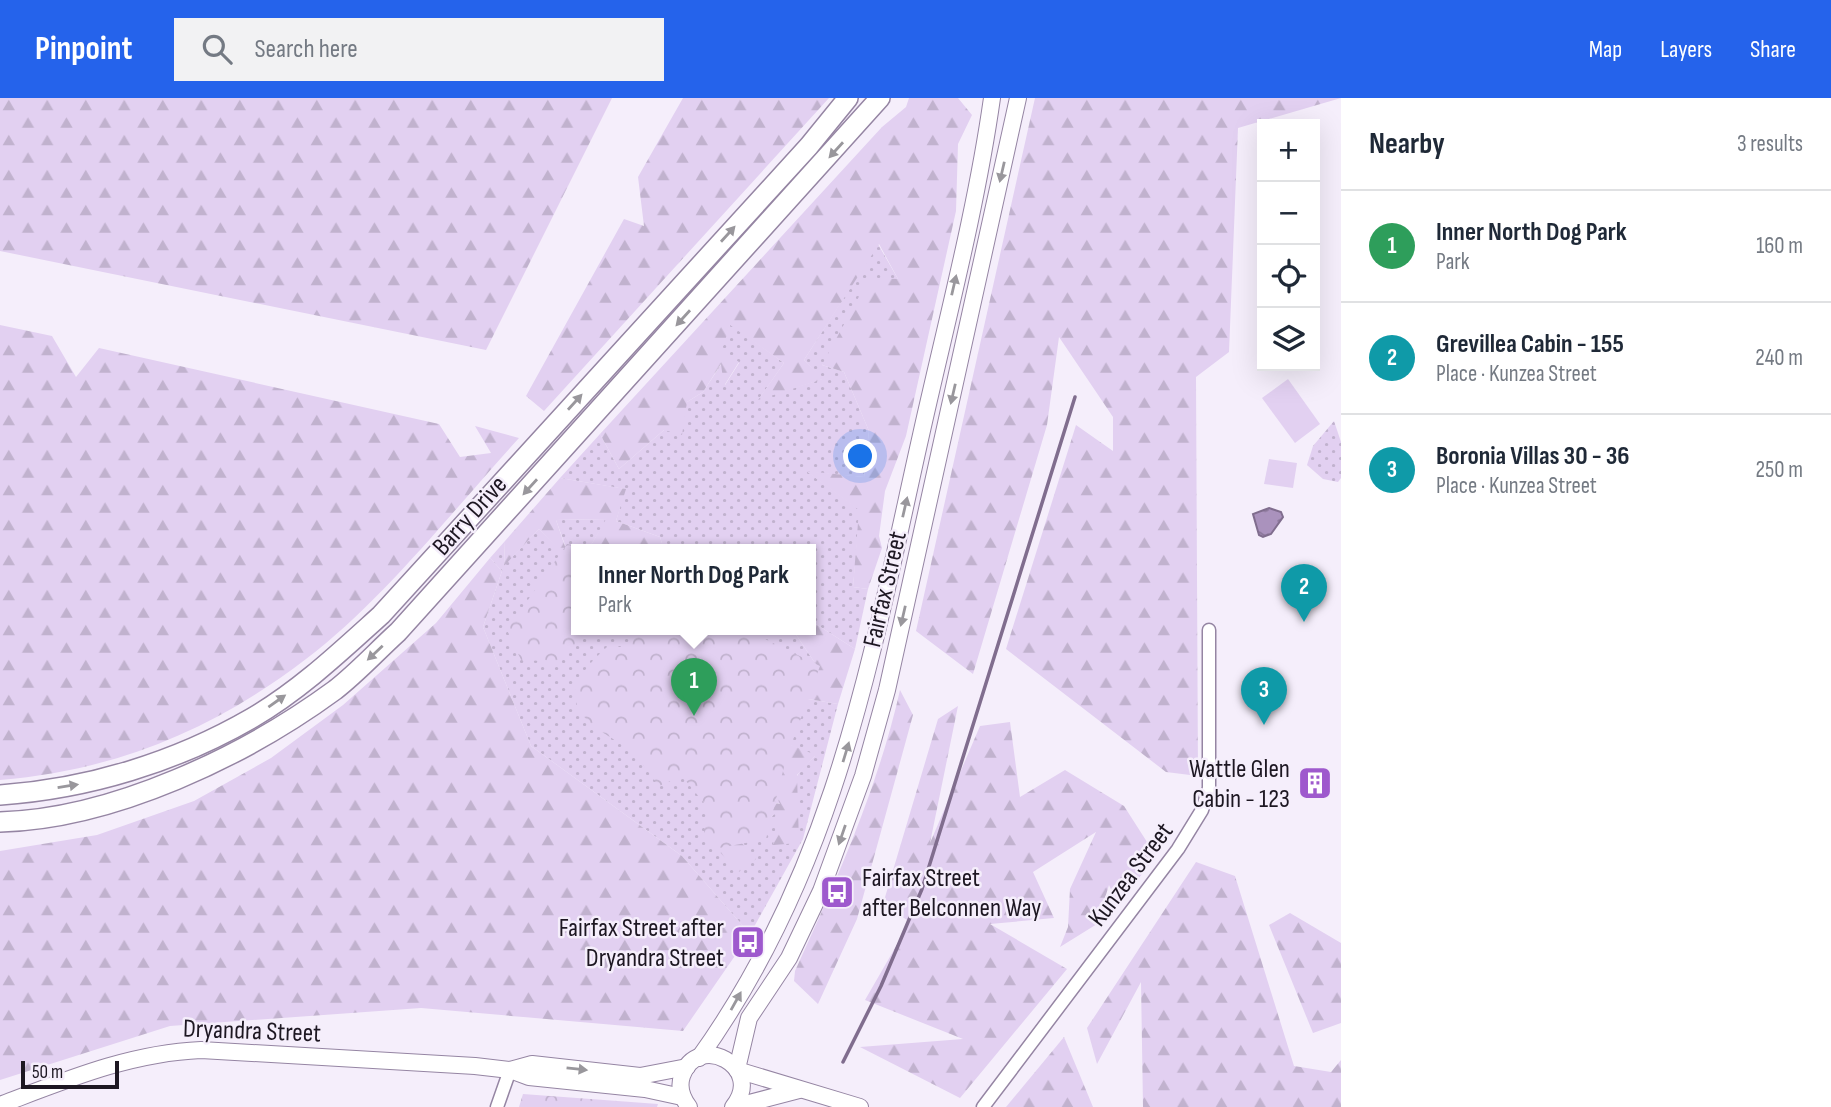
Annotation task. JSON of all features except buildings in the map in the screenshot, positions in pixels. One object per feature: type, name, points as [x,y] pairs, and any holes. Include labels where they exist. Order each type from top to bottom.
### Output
[{"type":"main road","name":"Barry Drive","points":[[0,795],[82,784],[166,759],[253,718],[320,670],[381,615],[799,156],[848,98]]},
{"type":"main road","name":"Barry Drive","points":[[0,822],[79,810],[173,783],[260,739],[336,689],[398,632],[880,98]]},
{"type":"main road","name":"Fairfax Street","points":[[693,1062],[722,1026],[780,921],[817,840],[836,788],[872,652],[970,212],[992,98]]},
{"type":"main road","name":"Fairfax Street","points":[[734,1107],[742,1086],[737,1069],[749,1018],[803,933],[832,864],[863,776],[890,676],[1017,100]]},
{"type":"main road","name":"Dryandra Street","points":[[0,1105],[96,1069],[162,1052],[215,1050],[510,1070],[529,1077],[645,1089],[683,1102]]},
{"type":"main road","points":[[683,1102],[681,1081],[693,1062],[724,1058],[737,1069],[860,1107]]},
{"type":"main road","name":"Dryandra Street","points":[[510,1070],[532,1064],[640,1076],[693,1062]]},
{"type":"main road","points":[[734,1107],[799,1090]]},
{"type":"street","name":"Kunzea Street","points":[[982,1107],[1178,849],[1202,810],[1209,788],[1209,630]]},
{"type":"street","points":[[497,1107],[510,1070]]},
{"type":"green space","points":[[0,98],[612,98],[486,350],[0,251]]},
{"type":"green space","points":[[683,98],[829,98],[544,411],[526,396],[624,219],[644,226],[638,177]]},
{"type":"green space","points":[[909,98],[958,98],[972,115],[958,144],[956,211],[906,436],[885,491],[879,536],[882,548],[868,589],[853,587],[859,510],[806,471],[864,477],[869,431],[844,372],[822,365],[869,278],[898,279],[879,244],[804,360],[823,379],[758,400],[784,363],[730,325],[722,350],[739,362],[724,386],[721,364],[703,392],[687,402],[682,435],[664,430],[619,469],[600,434],[882,127],[906,107]]},
{"type":"green space","points":[[1035,98],[1341,98],[1269,119],[1257,119],[1257,122],[1238,128],[1229,352],[1196,377],[1198,776],[1166,772],[1006,649],[1076,425],[1113,451],[1113,417],[1059,337],[1047,425],[973,674],[916,631]]},
{"type":"green space","points":[[878,244],[898,279],[822,365],[844,372],[869,431],[864,477],[808,472],[860,510],[853,587],[868,589],[855,649],[816,624],[816,544],[662,544],[660,537],[616,521],[625,489],[560,478],[600,434],[619,469],[664,430],[687,402],[703,392],[722,363],[725,385],[739,363],[721,350],[730,324],[784,363],[759,399],[822,379],[804,360]]},
{"type":"green space","points":[[0,325],[52,336],[76,377],[99,348],[439,424],[460,457],[491,453],[475,426],[519,438],[390,583],[334,636],[271,684],[199,726],[124,756],[43,775],[0,780]]},
{"type":"green space","points":[[1288,379],[1320,424],[1295,443],[1262,398]]},
{"type":"green space","points":[[1334,421],[1341,442],[1341,478],[1338,482],[1323,479],[1307,465],[1313,446]]},
{"type":"green space","points":[[1269,459],[1297,463],[1293,488],[1264,484]]},
{"type":"green space","points":[[560,478],[626,489],[616,521],[660,537],[662,544],[592,544],[606,519],[556,520],[570,561],[539,529],[504,566],[505,541]]},
{"type":"green space","points":[[607,519],[592,544],[571,544],[571,635],[714,635],[802,698],[838,704],[803,839],[750,934],[682,856],[531,746],[483,627],[502,571],[490,558],[505,541],[504,565],[539,529],[570,559],[556,520]],"holes":[[[781,741],[815,756],[799,773],[781,804]],[[749,798],[781,804],[773,815],[757,827],[730,830]]]},
{"type":"green space","points":[[567,544],[571,545],[571,635],[588,635],[551,666],[546,661],[521,660],[507,630]]},
{"type":"green space","points":[[490,558],[502,571],[483,627],[531,746],[682,856],[750,934],[683,1031],[421,1008],[170,1026],[0,1080],[0,851],[97,835],[194,801],[271,758],[343,705],[436,623]]},
{"type":"green space","points":[[816,624],[855,649],[838,704],[802,698],[817,666],[796,635],[816,635]]},
{"type":"green space","points":[[636,635],[757,635],[820,666],[786,759],[766,839],[719,848],[704,832],[708,808],[682,776],[659,786],[632,752],[599,730],[584,716],[577,705],[575,695],[582,675],[607,647],[622,647]]},
{"type":"green space","points":[[753,635],[796,635],[817,666]]},
{"type":"green space","points":[[900,690],[913,715],[857,919],[818,1004],[794,981],[795,971],[841,868],[868,798]]},
{"type":"green space","points":[[958,706],[930,843],[980,726],[1010,722],[1020,797],[1065,770],[1124,806],[1156,856],[1118,905],[1109,885],[1097,924],[1060,947],[1068,927],[1070,889],[1096,832],[1033,872],[1054,918],[990,924],[1067,969],[960,1098],[860,1047],[963,1039],[865,1000],[910,922],[883,904],[938,719]]},
{"type":"green space","points":[[781,741],[816,755],[797,775],[799,843],[773,845],[778,812],[750,831],[731,831],[756,859],[739,872],[706,838],[749,798],[780,804],[757,757]]},
{"type":"green space","points":[[1196,862],[1235,876],[1294,1066],[1331,1072],[1341,1060],[1341,1107],[1143,1107],[1141,982],[1097,1064],[1087,1028]]},
{"type":"green space","points":[[1290,913],[1341,943],[1341,1023],[1313,1033],[1269,925]]},
{"type":"green space","points":[[1064,1037],[1093,1107],[1006,1107]]},
{"type":"green space","points":[[523,1094],[658,1104],[657,1107],[519,1107]]},
{"type":"water","points":[[1269,508],[1281,512],[1283,517],[1271,534],[1263,537],[1259,535],[1253,514]]},
{"type":"waterway","points":[[843,1062],[881,986],[922,889],[1075,397]]},
{"type":"place","name":"Grevillea Cabin - 155","points":[[1304,622]]},
{"type":"place","name":"Inner North Dog Park","points":[[694,716]]},
{"type":"place","name":"Boronia Villas 30 - 36","points":[[1264,725]]},
{"type":"place","name":"Wattle Glen Cabin - 123","points":[[1315,783]]},
{"type":"place","name":"Fairfax Street after Belconnen Way","points":[[837,892]]},
{"type":"place","name":"Fairfax Street after Dryandra Street","points":[[748,942]]}]
